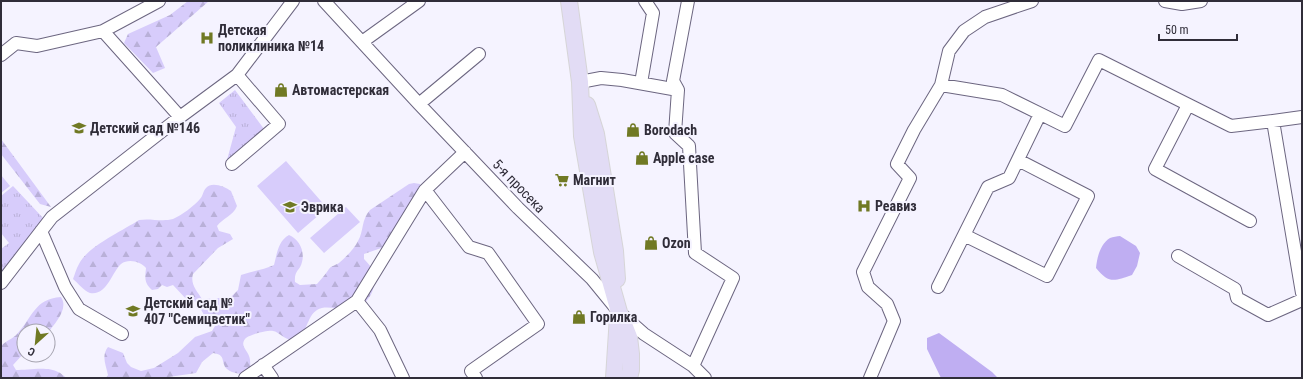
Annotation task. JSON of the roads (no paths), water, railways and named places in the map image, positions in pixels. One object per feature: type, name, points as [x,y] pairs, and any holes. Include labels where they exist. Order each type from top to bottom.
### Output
[{"type":"main road","points":[[569,1],[580,82],[596,134],[615,252],[619,312],[614,378]]},
{"type":"main road","points":[[619,312],[629,337],[631,364],[629,378]]},
{"type":"street","points":[[1,55],[16,43],[37,46],[104,31],[159,1]]},
{"type":"street","points":[[1,283],[52,217],[180,117],[237,75],[293,1]]},
{"type":"street","name":"5-я просека","points":[[324,1],[518,208],[592,279],[619,312],[644,334],[693,366],[704,378]]},
{"type":"street","points":[[362,42],[419,1]]},
{"type":"street","points":[[641,83],[653,13],[645,1]]},
{"type":"street","points":[[688,1],[673,81],[678,90],[675,133],[688,146],[695,253],[734,278],[693,366]]},
{"type":"street","points":[[870,378],[894,322],[887,304],[868,287],[863,272],[910,178],[897,164],[914,130],[941,85],[949,51],[964,31],[985,17],[1032,1]]},
{"type":"street","points":[[1165,1],[1182,4],[1202,1]]},
{"type":"street","points":[[104,31],[180,117]]},
{"type":"street","points":[[419,104],[479,54]]},
{"type":"street","points":[[941,85],[1002,95],[1065,126],[1099,60],[1231,126],[1273,122],[1302,117]]},
{"type":"street","points":[[232,164],[279,124],[237,75]]},
{"type":"street","points":[[580,82],[601,78],[622,80],[678,90]]},
{"type":"street","points":[[1188,105],[1155,169],[1250,221]]},
{"type":"street","points":[[938,287],[988,187],[1009,178],[1040,114]]},
{"type":"street","points":[[1273,122],[1302,293]]},
{"type":"street","points":[[245,378],[357,301],[425,190],[465,152]]},
{"type":"street","points":[[964,235],[1047,276],[1088,196],[1018,160]]},
{"type":"street","points":[[425,190],[469,247],[488,253],[538,324],[471,371],[476,378]]},
{"type":"street","points":[[41,231],[65,287],[79,309],[122,334]]},
{"type":"street","points":[[1178,256],[1235,289],[1237,298],[1268,315],[1302,300]]},
{"type":"street","points":[[357,301],[380,330],[403,378]]},
{"type":"street","points":[[263,365],[272,378]]},
{"type":"place","name":"Детская поликлиника №14","points":[[207,38]]},
{"type":"place","name":"Автомастерская","points":[[281,90]]},
{"type":"place","name":"Детский сад №146","points":[[79,128]]},
{"type":"place","name":"Borodach","points":[[633,130]]},
{"type":"place","name":"Apple case","points":[[642,158]]},
{"type":"place","name":"Магнит","points":[[562,180]]},
{"type":"place","name":"Реавиз","points":[[864,206]]},
{"type":"place","name":"Эврика","points":[[290,207]]},
{"type":"place","name":"Ozon","points":[[651,243]]},
{"type":"place","name":"Детский сад № 407 \"Семицветик\"","points":[[133,311]]},
{"type":"place","name":"Горилка","points":[[579,317]]}]
